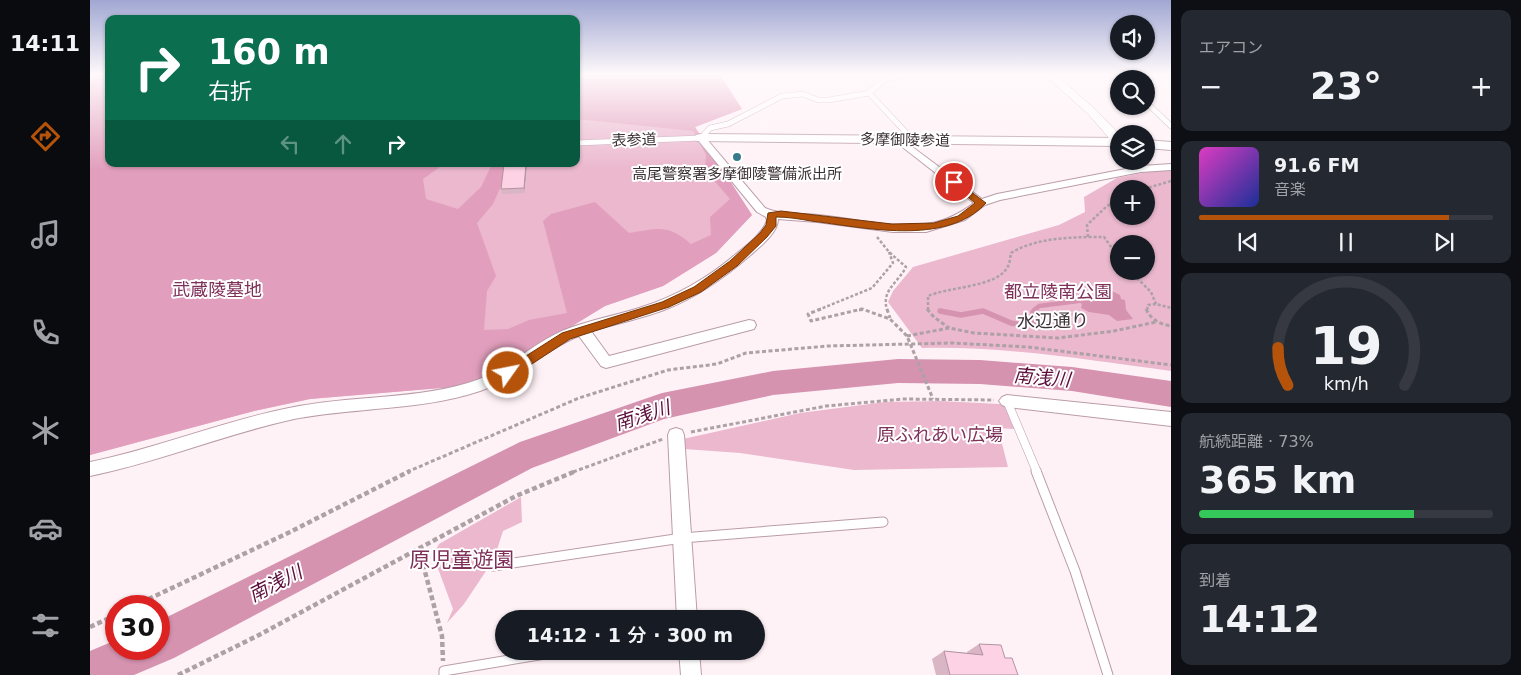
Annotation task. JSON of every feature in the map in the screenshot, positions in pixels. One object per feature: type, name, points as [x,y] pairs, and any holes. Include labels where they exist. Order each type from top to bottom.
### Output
[{"type":"main road","name":"多摩御陵参道","points":[[697,138],[1110,142]]},
{"type":"main road","points":[[1155,145],[1171,146]]},
{"type":"street","points":[[1086,106],[1110,132]]},
{"type":"street","points":[[697,138],[761,210],[771,215],[808,217],[892,228],[926,228],[961,218],[981,203],[997,197],[1141,169],[1171,167]]},
{"type":"street","points":[[906,140],[981,203]]},
{"type":"street","points":[[90,469],[293,413],[330,407],[432,397],[472,388],[508,373],[557,340],[582,330],[666,305],[698,289],[734,263],[764,235],[773,221],[771,215]]},
{"type":"street","points":[[582,330],[606,362],[749,325]]},
{"type":"street","points":[[1007,401],[1171,419]]},
{"type":"street","points":[[676,436],[686,610]]},
{"type":"street","points":[[690,660],[691,675]]},
{"type":"lane","points":[[697,138],[710,128],[728,124],[762,106]]},
{"type":"lane","points":[[880,106],[906,140]]},
{"type":"lane","points":[[1155,111],[1171,126]]},
{"type":"lane","name":"表参道","points":[[580,143],[697,138]]},
{"type":"lane","points":[[1007,401],[1040,477],[1072,562],[1108,675]]},
{"type":"lane","points":[[493,566],[682,538],[883,522]]},
{"type":"lane","points":[[444,673],[514,660]]},
{"type":"path","points":[[1155,186],[1171,181]]},
{"type":"path","points":[[1088,237],[1087,225],[1110,204]]},
{"type":"path","points":[[949,328],[934,317],[927,308],[926,301],[932,293],[1000,276],[1008,268],[1012,254],[1028,244],[1104,237],[1110,245]]},
{"type":"path","points":[[890,318],[862,309],[815,321],[811,320],[808,314],[872,288],[893,263],[889,252],[906,267],[884,296],[884,305],[890,318],[907,336],[932,397]]},
{"type":"path","points":[[1139,280],[1151,292],[1156,304]]},
{"type":"path","points":[[1171,308],[1156,304],[1146,308],[1149,315],[1156,322],[1171,326]]},
{"type":"path","name":"水辺通り","points":[[949,328],[974,333],[1044,338],[1089,335],[1156,322]]},
{"type":"path","points":[[907,336],[949,328]]},
{"type":"path","points":[[157,595],[456,450],[579,398],[668,370],[717,364],[746,353],[828,346],[952,343],[1028,347],[1171,365]]},
{"type":"path","points":[[178,675],[243,643],[537,486],[635,448],[676,436],[826,406],[877,400],[932,397],[1007,401]]},
{"type":"path","points":[[419,549],[442,636],[444,673]]},
{"type":"path","points":[[90,627],[105,620]]},
{"type":"green space","name":"武蔵陵墓地","points":[[90,106],[105,106],[105,167],[580,167],[580,106],[740,106],[742,109],[695,127],[752,215],[716,253],[663,286],[605,306],[497,372],[465,386],[310,399],[254,411],[90,455]]},
{"type":"green space","name":"武蔵陵墓地","points":[[90,106],[105,106],[105,167],[440,167],[423,179],[426,199],[458,209],[481,187],[491,167],[510,167],[493,204],[477,223],[496,276],[487,291],[484,330],[508,329],[529,320],[567,313],[543,221],[551,214],[595,202],[629,233],[655,229],[668,230],[683,237],[691,244],[711,235],[710,217],[730,199],[705,170],[706,155],[693,131],[580,119],[580,106],[740,106],[742,109],[695,127],[752,215],[716,253],[663,286],[605,306],[497,372],[465,386],[310,399],[254,411],[90,455]]},
{"type":"green space","name":"都立陵南公園","points":[[1171,170],[1171,371],[1016,351],[922,348],[888,302],[893,291],[913,267],[1059,225],[1085,212],[1084,197],[1110,182],[1110,225],[1155,225],[1155,180],[1114,180],[1147,172]]},
{"type":"green space","name":"原ふれあい広場","points":[[940,401],[1000,404],[1005,407],[1014,429],[998,428],[1008,467],[854,470],[740,453],[684,449],[683,439],[800,413],[885,402]]},
{"type":"green space","name":"原児童遊園","points":[[521,497],[522,522],[503,531],[494,559],[464,604],[447,623],[453,609],[433,555],[439,544]]},
{"type":"shaded area","points":[[1104,291],[1112,291],[1120,295],[1121,299],[1125,300],[1126,310],[1133,319],[1117,321],[1109,315],[1089,312],[1081,308],[1082,304],[1078,301],[1088,300],[1092,297],[1102,301]]},
{"type":"building","points":[[504,167],[526,167],[524,188],[501,189]]},
{"type":"building","points":[[979,644],[1001,645],[1005,658],[1012,658],[1018,675],[950,675],[944,651],[983,655]]},
{"type":"waterway","points":[[940,311],[961,315],[983,311],[1011,323],[1022,325],[1038,322],[1033,312],[1039,306],[1078,301]]},
{"type":"waterway","name":"南浅川","points":[[170,637],[520,457],[662,406],[773,383],[898,371],[980,372],[1072,379],[1171,394]]},
{"type":"waterway","name":"南浅川","points":[[90,672],[119,660]]},
{"type":"place","name":"高尾警察署多摩御陵警備派出所","points":[[737,157]]},
{"type":"route","points":[[508,373],[549,345],[566,336],[599,324],[666,305],[698,289],[734,263],[764,235],[773,221],[771,215],[781,214],[892,228],[926,228],[961,218],[981,203],[954,182]]}]
